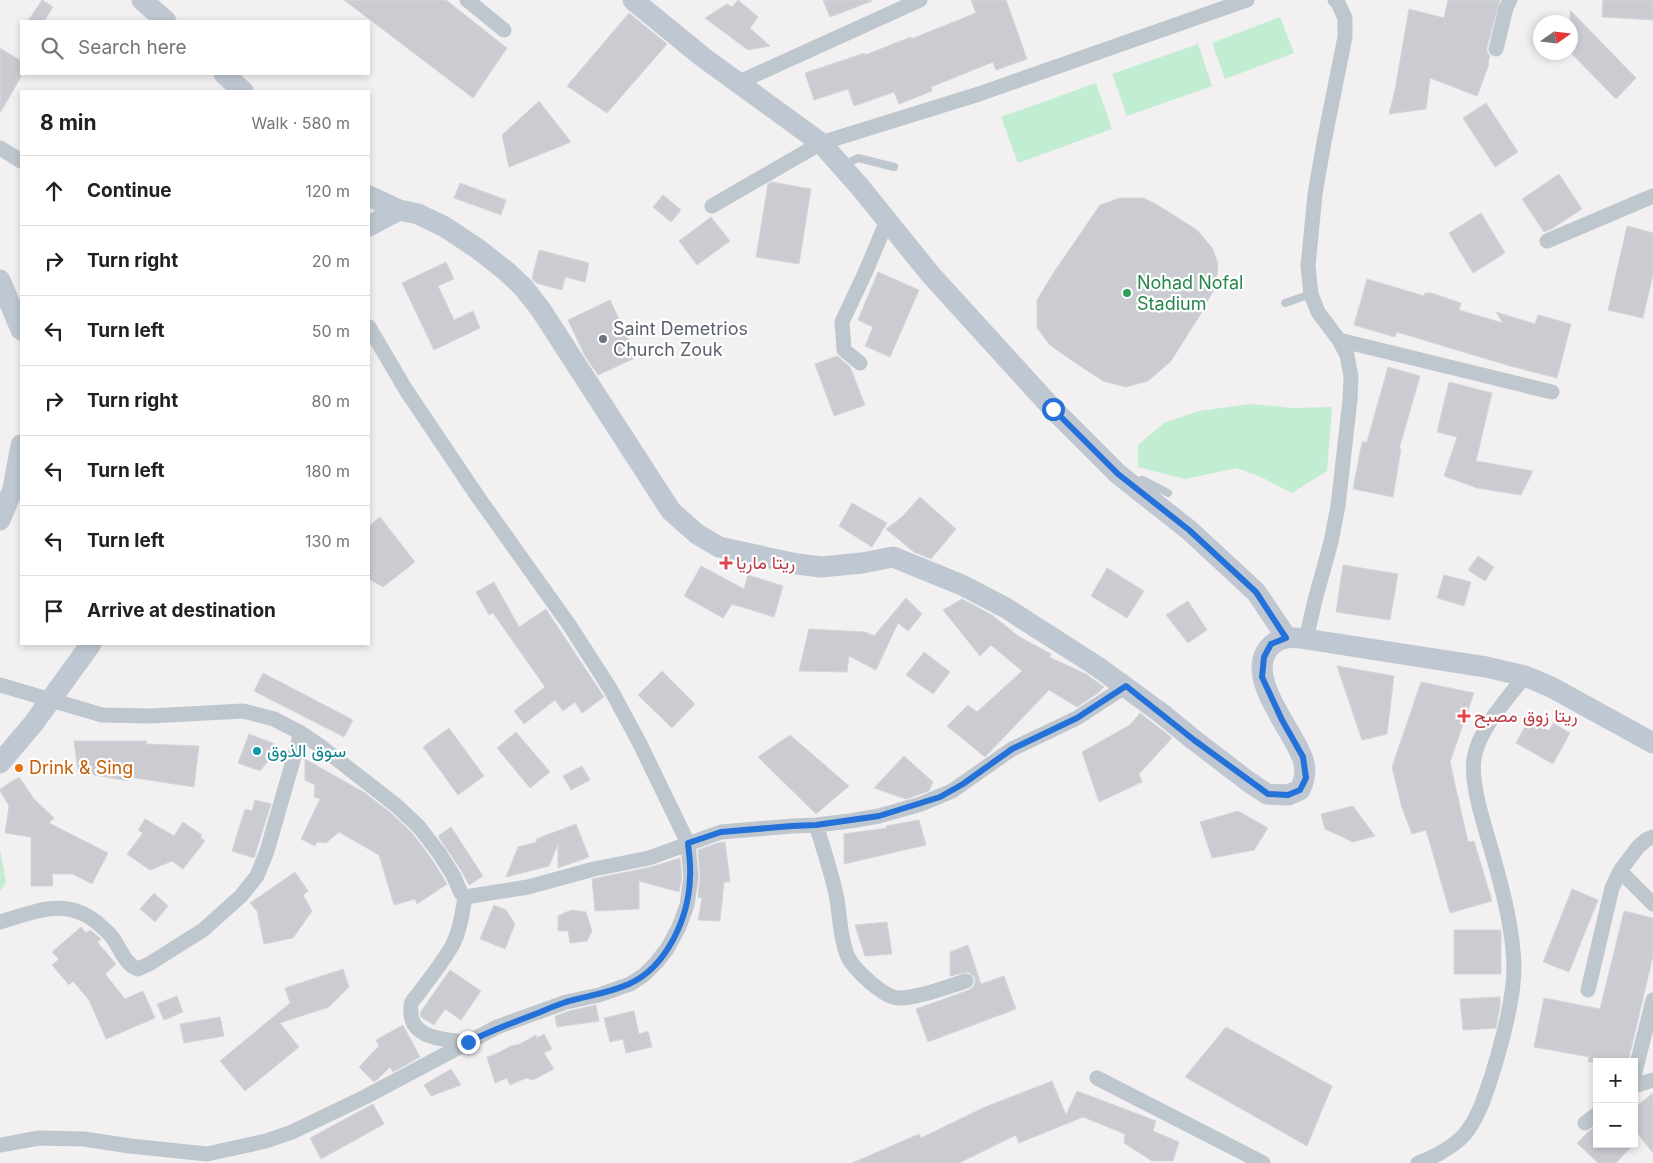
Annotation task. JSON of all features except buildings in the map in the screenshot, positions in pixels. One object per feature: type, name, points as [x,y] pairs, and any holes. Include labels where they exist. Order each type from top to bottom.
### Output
[{"type":"main road","points":[[142,0],[165,20]]},
{"type":"main road","points":[[633,0],[737,83],[822,143],[931,275],[1080,437],[1118,474],[1189,530],[1256,592],[1296,638]]},
{"type":"main road","points":[[225,75],[242,90]]},
{"type":"main road","points":[[370,184],[405,202],[408,212]]},
{"type":"main road","points":[[370,196],[444,227],[478,249],[524,288],[541,310],[671,511],[697,534],[719,547],[796,564],[821,567],[893,557],[962,585],[1006,608],[1126,686],[1249,782],[1268,794],[1288,795],[1300,790],[1306,778],[1303,757],[1274,704],[1262,677],[1264,657],[1271,644],[1296,638],[1486,667],[1525,676],[1551,687],[1653,744]]},
{"type":"main road","points":[[370,226],[408,212]]},
{"type":"main road","points":[[0,280],[20,328]]},
{"type":"main road","points":[[0,520],[13,489],[20,450]]},
{"type":"main road","points":[[0,763],[33,724],[90,645]]},
{"type":"street","points":[[467,0],[504,30]]},
{"type":"street","points":[[737,83],[920,0]]},
{"type":"street","points":[[712,206],[822,143],[980,94],[1247,0]]},
{"type":"street","points":[[1296,638],[1331,542],[1338,506],[1350,400],[1351,377],[1347,355],[1339,340],[1318,312],[1311,294],[1308,266],[1315,194],[1345,37],[1345,18],[1336,0]]},
{"type":"street","points":[[1496,49],[1506,8],[1510,0]]},
{"type":"street","points":[[0,148],[20,159]]},
{"type":"street","points":[[1547,241],[1653,196]]},
{"type":"street","points":[[860,362],[844,350],[842,322],[887,221]]},
{"type":"street","points":[[0,1145],[39,1138],[84,1139],[207,1154],[241,1148],[292,1132],[497,1027],[566,1002],[599,995],[630,984],[650,969],[668,949],[679,927],[687,905],[690,877],[688,843],[612,690],[570,626],[478,497],[417,406],[370,329]]},
{"type":"street","points":[[1339,340],[1552,392]]},
{"type":"street","points":[[1418,1163],[1449,1147],[1468,1131],[1483,1101],[1496,1061],[1511,1001],[1514,969],[1512,939],[1505,898],[1474,781],[1474,759],[1479,740],[1491,720],[1525,676]]},
{"type":"street","points":[[4,686],[102,714],[150,716],[243,711],[274,719],[301,733],[327,751],[404,813],[419,827],[439,853],[461,893],[466,897],[528,888],[594,869],[649,858],[721,832],[816,825],[879,816],[940,797],[963,784],[1012,749],[1077,718],[1126,686]]},
{"type":"street","points":[[0,922],[58,907],[74,910],[92,918],[99,924],[112,936],[132,967],[138,969],[183,943],[203,930],[241,896],[257,876],[267,851],[301,733]]},
{"type":"street","points":[[816,825],[831,872],[843,942],[848,958],[858,970],[885,994],[897,998],[911,997],[966,981]]},
{"type":"street","points":[[1588,990],[1612,888],[1620,871],[1638,847],[1653,837]]},
{"type":"street","points":[[1620,871],[1653,904]]},
{"type":"street","points":[[466,897],[460,926],[453,944],[412,1003],[411,1011],[412,1021],[420,1031],[429,1036],[442,1040],[468,1042]]},
{"type":"street","points":[[1638,1060],[1653,1000]]},
{"type":"street","points":[[1097,1078],[1263,1163]]},
{"type":"street","points":[[1638,1085],[1653,1080]]},
{"type":"lane","points":[[842,166],[858,158],[894,167]]},
{"type":"lane","points":[[1285,303],[1311,294]]},
{"type":"lane","points":[[1129,483],[1143,480],[1168,493]]},
{"type":"green space","points":[[1280,17],[1294,53],[1225,79],[1212,43]]},
{"type":"green space","points":[[1198,44],[1212,86],[1127,116],[1112,74]]},
{"type":"green space","points":[[1096,83],[1112,129],[1018,163],[1001,117]]},
{"type":"green space","points":[[1251,404],[1292,408],[1332,407],[1327,471],[1292,493],[1261,477],[1237,468],[1185,479],[1138,467],[1138,445],[1164,423],[1199,411]]},
{"type":"green space","points":[[0,849],[6,882],[0,892]]},
{"type":"place","name":"Nohad Nofal Stadium","points":[[1127,293]]},
{"type":"place","name":"Saint Demetrios Church Zouk","points":[[603,339]]},
{"type":"place","name":"ريتا ماريا","points":[[726,563]]},
{"type":"place","name":"ريتا زوق مصبح","points":[[1464,716]]},
{"type":"place","name":"سوق الذوق","points":[[257,751]]},
{"type":"place","name":"Drink & Sing","points":[[19,768]]},
{"type":"route","points":[[468,1042],[497,1027],[566,1002],[599,995],[630,984],[644,975],[668,949],[687,905],[690,877],[688,843],[721,832],[850,821],[879,816],[921,804],[952,791],[1012,749],[1077,718],[1126,686],[1249,782],[1268,794],[1288,795],[1300,790],[1306,778],[1303,757],[1282,720],[1262,677],[1264,657],[1271,644],[1286,638],[1256,592],[1189,530],[1118,474],[1053,409]]}]
